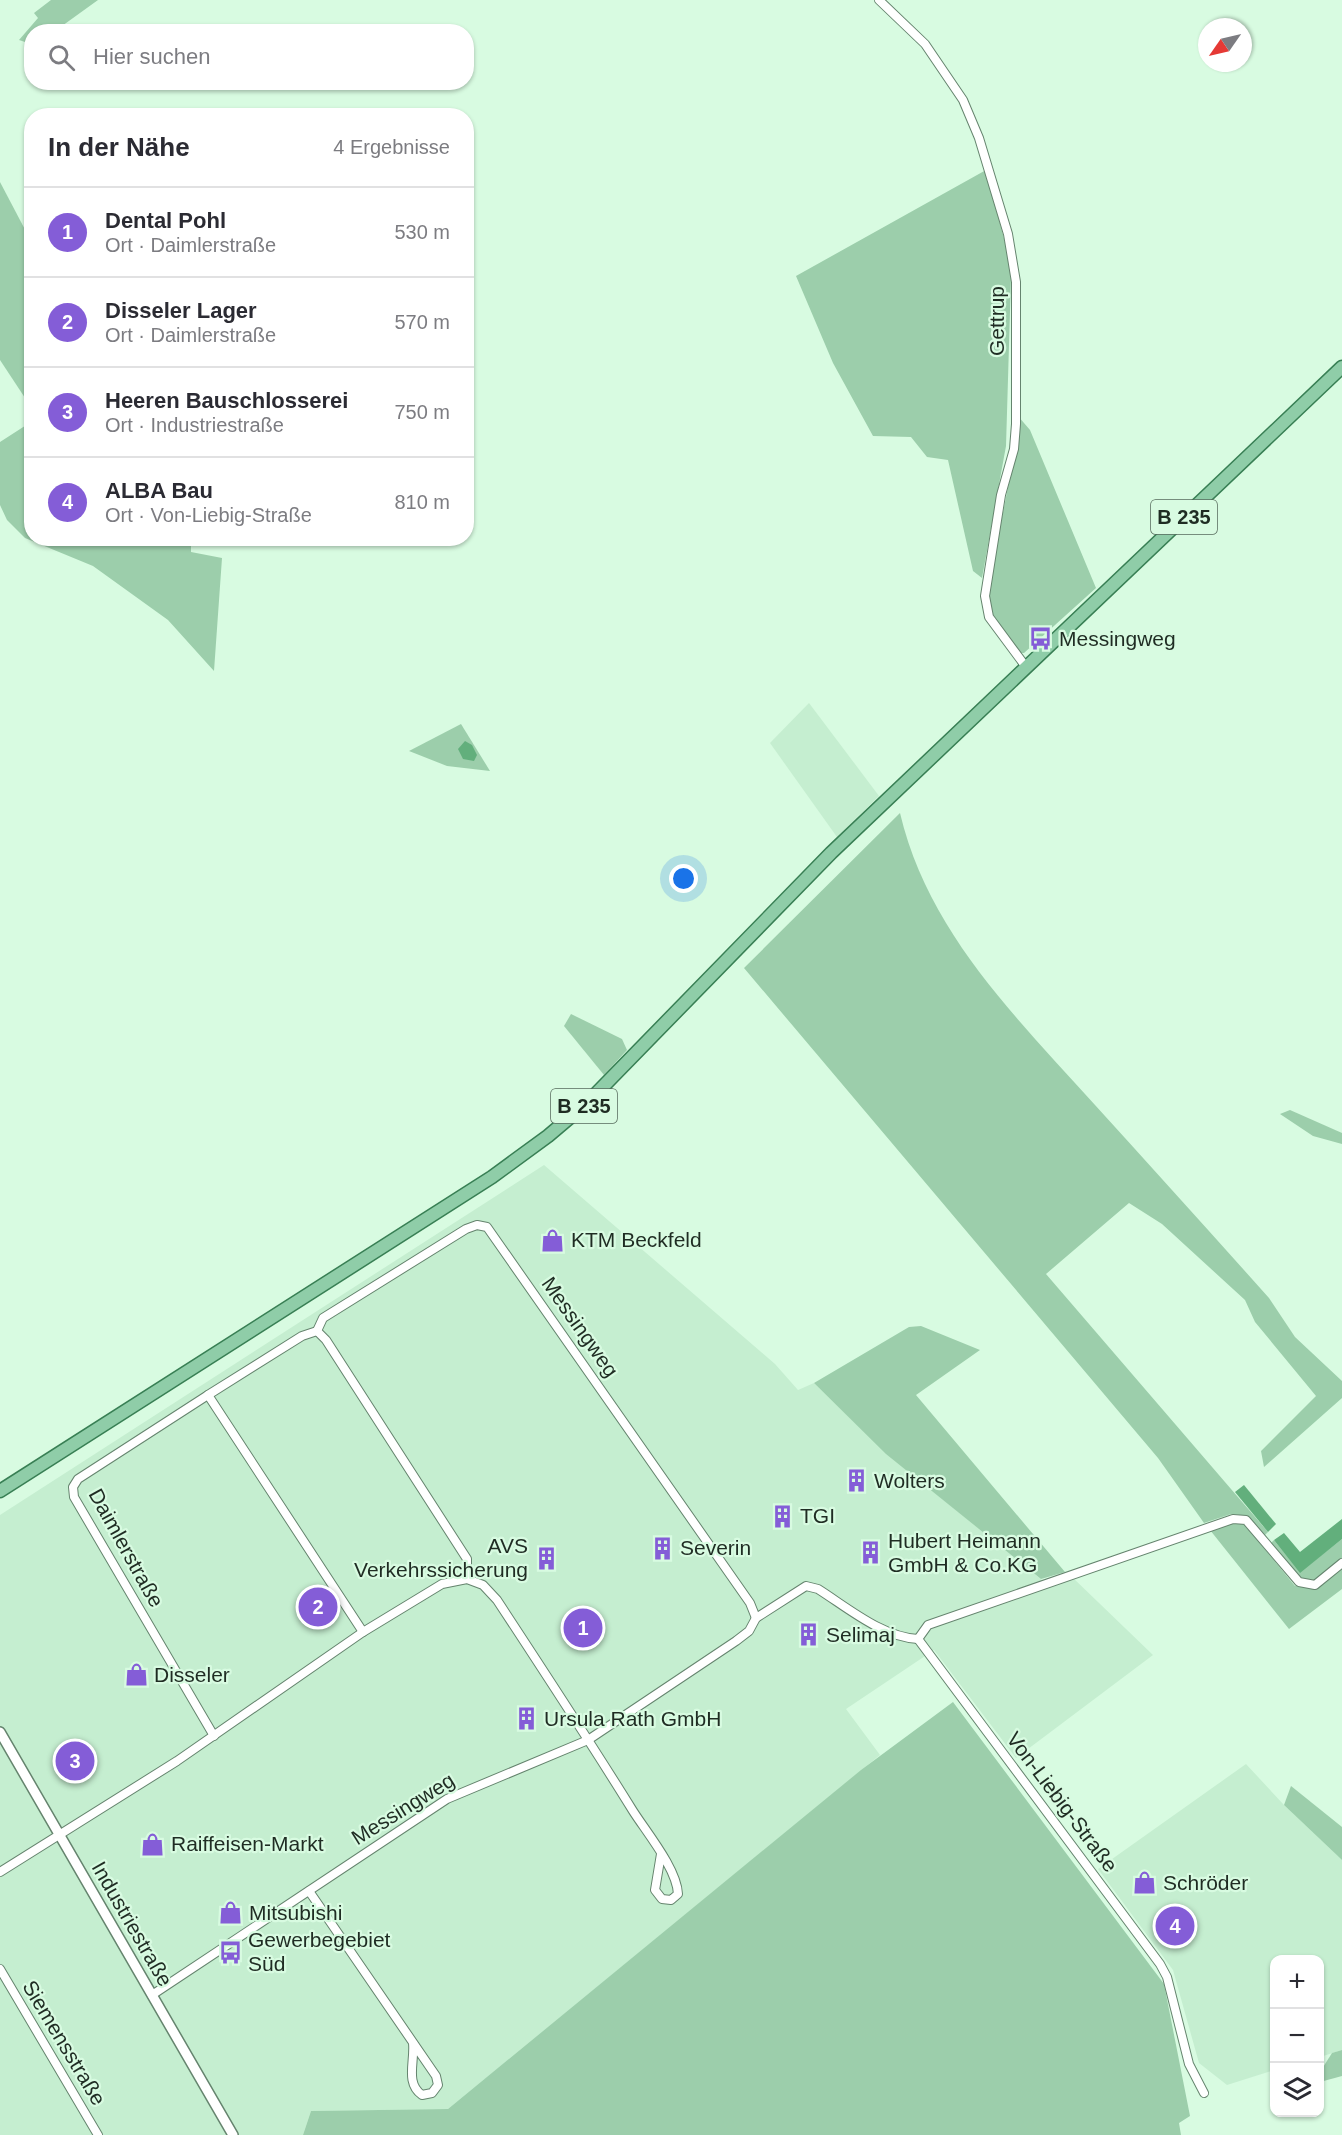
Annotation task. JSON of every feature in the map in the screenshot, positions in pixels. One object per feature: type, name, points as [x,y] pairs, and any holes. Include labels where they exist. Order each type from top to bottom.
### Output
[{"type":"main road","name":"B 235","points":[[0,1491],[492,1177],[548,1136],[606,1084],[831,853],[1342,367]]},
{"type":"street","name":"Gettrup","points":[[879,0],[925,44],[963,100],[978,138],[1008,234],[1016,282],[1016,424],[1014,449],[1001,495],[985,596],[989,617],[1026,667]]},
{"type":"street","name":"Messingweg","points":[[317,1331],[323,1318],[466,1229],[477,1225],[487,1227],[750,1603],[756,1618]]},
{"type":"street","name":"Daimlerstraße","points":[[214,1736],[73,1490],[78,1479],[302,1336],[317,1331]]},
{"type":"street","points":[[317,1331],[326,1340],[403,1457],[467,1559],[467,1580]]},
{"type":"street","points":[[208,1395],[363,1632]]},
{"type":"street","points":[[918,1639],[928,1625],[1073,1572],[1233,1519],[1246,1521],[1299,1582],[1315,1585],[1342,1563]]},
{"type":"street","points":[[0,1872],[58,1833],[214,1736],[363,1632],[442,1584],[467,1580],[483,1585],[497,1600],[661,1854],[677,1883],[678,1894],[671,1900],[662,1899],[656,1890],[661,1854]]},
{"type":"street","name":"Messingweg","points":[[152,1995],[447,1798],[588,1740],[736,1641],[749,1631],[756,1618],[801,1589],[813,1587],[903,1639],[918,1639]]},
{"type":"street","name":"Von-Liebig-Straße","points":[[918,1639],[1160,1964],[1167,1977],[1189,2064],[1204,2093]]},
{"type":"street","name":"Industriestraße","points":[[0,1732],[233,2135]]},
{"type":"street","points":[[309,1891],[436,2076],[438,2085],[432,2093],[422,2095],[415,2090],[411,2080],[413,2043]]},
{"type":"street","name":"Siemensstraße","points":[[0,1970],[98,2135]]},
{"type":"shaded area","points":[[51,0],[98,0],[65,24],[33,24],[38,18],[34,13]]},
{"type":"shaded area","points":[[986,170],[1007,250],[1011,278],[1006,446],[982,578],[973,571],[948,460],[927,457],[911,437],[873,436],[833,363],[796,276]]},
{"type":"shaded area","points":[[0,182],[24,228],[24,396],[0,360]]},
{"type":"shaded area","points":[[1018,416],[1030,430],[1096,588],[1024,653],[1017,653],[988,607],[989,583],[1011,472]]},
{"type":"shaded area","points":[[24,427],[24,537],[7,520],[0,505],[0,442]]},
{"type":"shaded area","points":[[44,546],[191,546],[191,552],[222,558],[214,671],[168,620],[93,566]]},
{"type":"shaded area","points":[[809,703],[879,796],[837,837],[770,743]]},
{"type":"shaded area","points":[[461,724],[490,771],[447,766],[409,751]]},
{"type":"shaded area","points":[[465,741],[472,745],[477,755],[474,761],[463,759],[458,749]]},
{"type":"shaded area","points":[[900,813],[913,856],[931,896],[978,971],[1035,1039],[1269,1298],[1295,1337],[1342,1381],[1342,1398],[1264,1467],[1261,1451],[1316,1396],[1255,1322],[1245,1300],[1162,1224],[1129,1203],[1046,1274],[1268,1532],[1264,1536],[1248,1516],[1231,1514],[1204,1523],[1158,1458],[744,968]]},
{"type":"shaded area","points":[[571,1014],[622,1039],[627,1050],[604,1075],[564,1026]]},
{"type":"shaded area","points":[[1290,1110],[1342,1133],[1342,1144],[1313,1136],[1280,1114]]},
{"type":"shaded area","points":[[544,1165],[775,1364],[798,1390],[814,1383],[887,1454],[1047,1584],[1071,1576],[1153,1655],[1016,1758],[934,1650],[846,1709],[880,1755],[448,2109],[311,2111],[303,2135],[0,2135],[0,1515]]},
{"type":"shaded area","points":[[921,1326],[980,1350],[916,1395],[1065,1572],[1041,1579],[886,1454],[814,1383],[909,1327]]},
{"type":"shaded area","points":[[1244,1485],[1276,1524],[1268,1532],[1235,1492]]},
{"type":"shaded area","points":[[1342,1519],[1342,1539],[1300,1573],[1274,1540],[1284,1533],[1300,1552]]},
{"type":"shaded area","points":[[1233,1523],[1244,1524],[1295,1586],[1316,1588],[1342,1567],[1342,1589],[1289,1629],[1210,1530]]},
{"type":"shaded area","points":[[1342,1539],[1342,1558],[1314,1581],[1300,1579],[1270,1544],[1274,1540],[1300,1572]]},
{"type":"shaded area","points":[[953,1702],[1164,1984],[1190,2116],[1179,2123],[1181,2135],[303,2135],[311,2111],[448,2109],[861,1770]]},
{"type":"shaded area","points":[[1246,1764],[1284,1805],[1342,1860],[1342,2050],[1324,2056],[1324,1955],[1270,1955],[1270,2071],[1227,2085],[1199,2063],[1173,1970],[1098,1869]]},
{"type":"shaded area","points":[[1291,1786],[1342,1827],[1342,1860],[1284,1805]]},
{"type":"shaded area","points":[[1342,2050],[1342,2076],[1324,2081],[1324,2066],[1332,2053]]},
{"type":"place","name":"Messingweg","points":[[1041,639]]},
{"type":"place","name":"KTM Beckfeld","points":[[553,1240]]},
{"type":"place","name":"Wolters","points":[[856,1481]]},
{"type":"place","name":"TGI","points":[[782,1516]]},
{"type":"place","name":"Severin","points":[[662,1548]]},
{"type":"place","name":"Hubert Heimann GmbH & Co.KG","points":[[870,1553]]},
{"type":"place","name":"AVS Verkehrssicherung","points":[[546,1558]]},
{"type":"place","name":"Disseler Lager","points":[[318,1607]]},
{"type":"place","name":"Dental Pohl","points":[[583,1628]]},
{"type":"place","name":"Selimaj","points":[[808,1635]]},
{"type":"place","name":"Disseler","points":[[136,1675]]},
{"type":"place","name":"Ursula Rath GmbH","points":[[526,1719]]},
{"type":"place","name":"Heeren Bauschlosserei","points":[[75,1761]]},
{"type":"place","name":"Raiffeisen-Markt","points":[[153,1844]]},
{"type":"place","name":"Schröder","points":[[1145,1883]]},
{"type":"place","name":"Mitsubishi","points":[[231,1913]]},
{"type":"place","name":"ALBA Bau","points":[[1175,1926]]},
{"type":"place","name":"Gewerbegebiet Süd","points":[[230,1952]]}]
